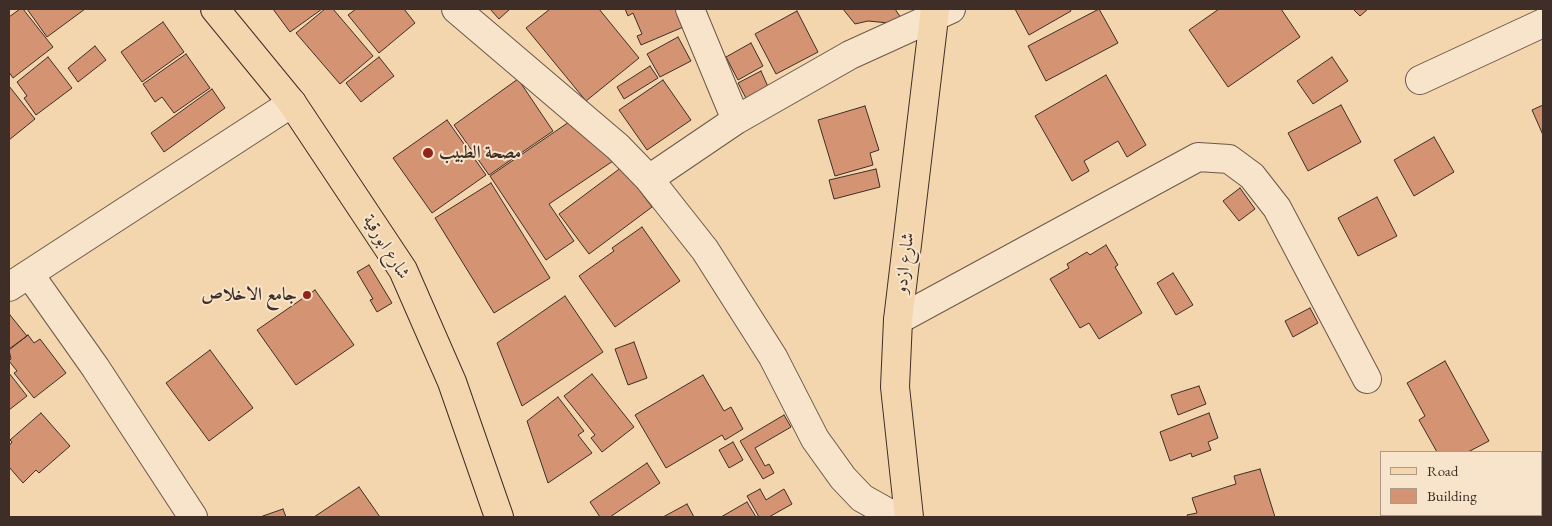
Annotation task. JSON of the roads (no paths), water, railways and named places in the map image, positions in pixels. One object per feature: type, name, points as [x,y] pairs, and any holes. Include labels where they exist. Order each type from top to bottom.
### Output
[{"type":"main road","name":"شارع ابورقية","points":[[216,9],[292,103],[403,270],[452,382],[499,517]]},
{"type":"main road","name":"شارع ازدو","points":[[909,517],[895,387],[898,320],[940,12]]},
{"type":"street","points":[[456,9],[618,147],[649,180],[704,250],[773,358],[815,439],[842,478],[862,498],[896,517]]},
{"type":"street","points":[[690,9],[736,120]]},
{"type":"street","points":[[649,180],[736,120],[850,55],[940,12]]},
{"type":"street","points":[[1420,80],[1543,23]]},
{"type":"street","points":[[193,517],[95,367],[19,281],[292,103]]},
{"type":"street","points":[[898,320],[1198,157],[1229,159],[1252,176],[1277,208],[1367,379]]},
{"type":"place","name":"مصحة الطبيب","points":[[428,153]]},
{"type":"place","name":"جامع الاخلاص","points":[[307,295]]}]
